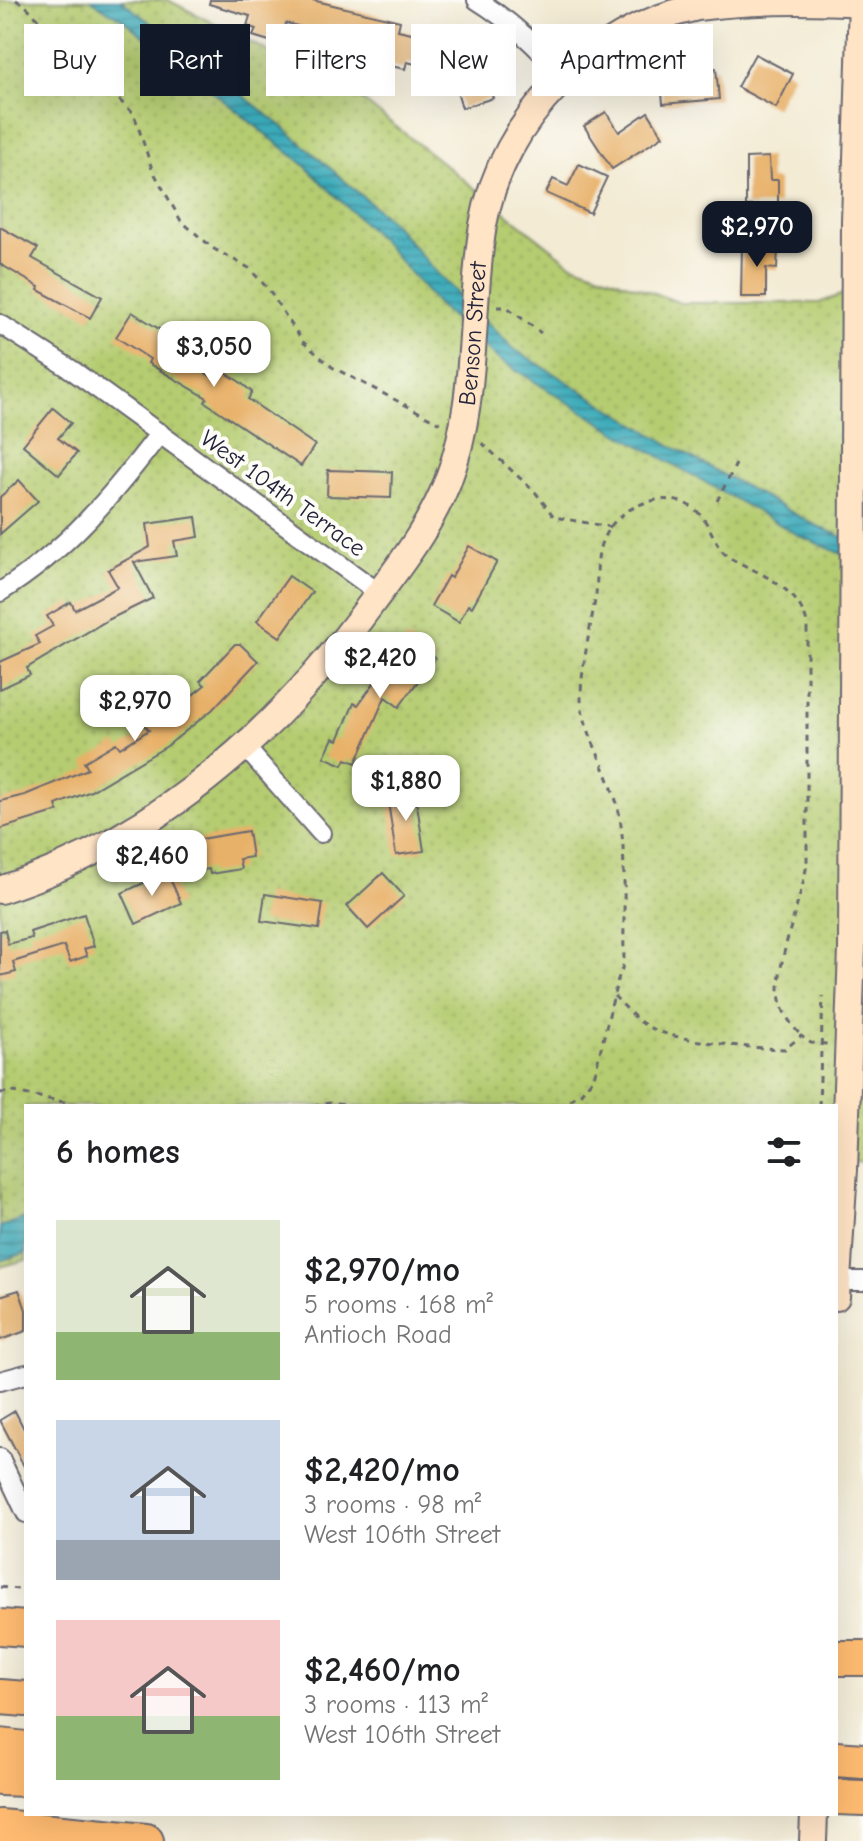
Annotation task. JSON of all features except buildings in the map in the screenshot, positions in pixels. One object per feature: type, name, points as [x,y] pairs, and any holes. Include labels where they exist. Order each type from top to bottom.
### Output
[{"type":"highway","points":[[0,1626],[24,1630]]},
{"type":"highway","points":[[838,1658],[863,1658]]},
{"type":"highway","points":[[0,1697],[24,1699]]},
{"type":"highway","points":[[0,1746],[24,1749]]},
{"type":"highway","points":[[838,1759],[863,1761]]},
{"type":"highway","points":[[0,1778],[24,1779]]},
{"type":"highway","points":[[838,1797],[863,1798]]},
{"type":"highway","points":[[0,1827],[146,1841]]},
{"type":"main road","name":"Benson Street","points":[[646,24],[697,7],[740,1],[862,1]]},
{"type":"main road","points":[[843,1285],[852,950],[855,221],[862,1]]},
{"type":"main road","name":"Benson Street","points":[[0,890],[56,869],[157,815],[221,768],[295,699],[335,653],[379,593],[433,513],[447,482],[461,431],[478,265],[490,197],[516,136],[547,96]]},
{"type":"main road","points":[[852,950],[863,1086]]},
{"type":"main road","points":[[813,1841],[814,1816]]},
{"type":"street","points":[[477,0],[503,16],[532,41]]},
{"type":"street","name":"West 104th Terrace","points":[[0,324],[72,370],[379,593]]},
{"type":"street","points":[[0,592],[41,564],[75,535],[116,492],[160,433]]},
{"type":"street","points":[[245,747],[321,833]]},
{"type":"street","points":[[0,1381],[24,1375]]},
{"type":"street","points":[[0,1458],[24,1509]]},
{"type":"path","points":[[16,0],[28,8],[61,45],[134,114],[152,169],[181,221],[214,249],[249,268],[268,289],[303,342],[332,367],[475,436],[536,493],[554,517],[610,527]]},
{"type":"path","points":[[717,501],[736,464]]},
{"type":"path","points":[[562,1104],[580,1094],[594,1077],[624,963],[620,822],[582,707],[597,562],[603,537],[619,516],[636,506],[659,499],[677,501],[693,508],[701,515],[719,549],[790,591],[805,613],[807,863],[804,888],[788,936],[778,989],[781,1005],[790,1023],[801,1036],[821,1045]]},
{"type":"path","points":[[614,996],[636,1019],[650,1028],[696,1040],[785,1049],[801,1036]]},
{"type":"path","points":[[819,1104],[823,996]]},
{"type":"path","points":[[0,1093],[14,1092],[74,1104]]},
{"type":"path","points":[[0,1587],[24,1590]]},
{"type":"green space","points":[[0,0],[168,0],[215,24],[140,24],[140,96],[250,96],[250,42],[266,51],[266,96],[354,96],[570,263],[681,303],[819,303],[863,287],[863,1162],[838,1162],[838,1104],[24,1104],[24,1261],[0,1267]]},
{"type":"water","points":[[91,0],[121,0],[152,24],[140,24],[140,33]]},
{"type":"water","points":[[218,96],[243,96],[283,127],[393,223],[437,273],[514,349],[680,451],[813,524],[863,546],[863,563],[800,536],[616,432],[498,359],[438,305],[383,242],[303,164]]},
{"type":"water","points":[[24,1219],[24,1254],[0,1261],[0,1227]]}]
